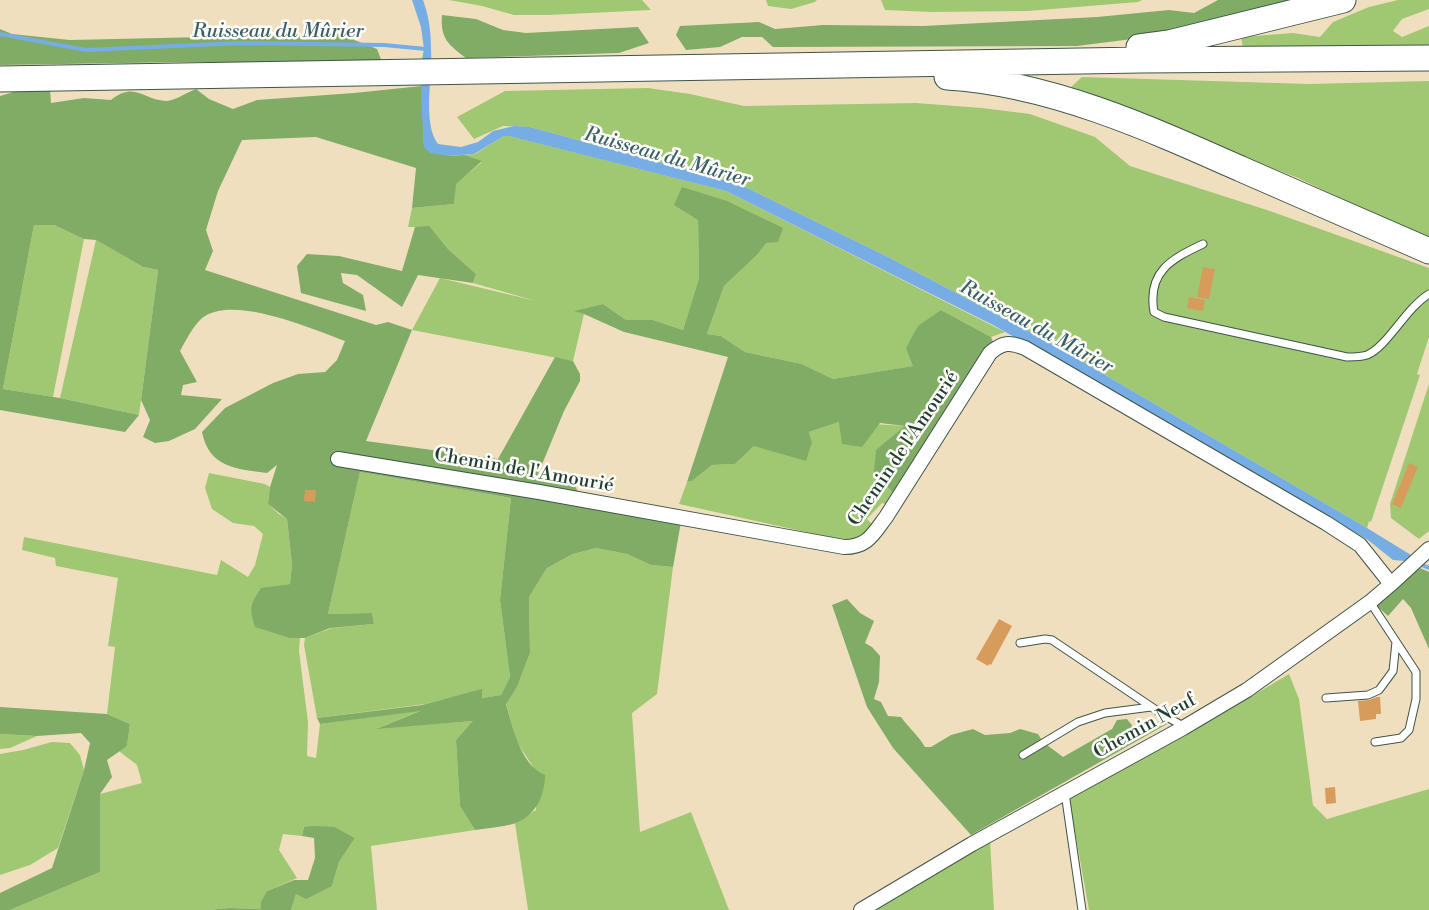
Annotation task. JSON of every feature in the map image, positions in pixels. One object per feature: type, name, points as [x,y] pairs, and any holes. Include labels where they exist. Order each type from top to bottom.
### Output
[{"type":"highway","points":[[858,64],[1124,50],[1169,43],[1342,0]]},
{"type":"highway","points":[[0,79],[858,64],[1429,58]]},
{"type":"highway","points":[[765,67],[973,78],[1018,86],[1174,139],[1429,251]]},
{"type":"street","name":"Chemin de l'Amourié","points":[[338,459],[557,495],[844,547],[855,547],[864,544],[886,516],[990,353],[1000,345],[1013,344],[1025,348],[1360,544],[1391,584]]},
{"type":"street","name":"Chemin Neuf","points":[[861,910],[972,844],[1185,727],[1247,690],[1370,602],[1420,557]]},
{"type":"lane","points":[[1203,244],[1176,257],[1164,267],[1156,278],[1154,312],[1173,319],[1347,357],[1365,356],[1375,351],[1415,305],[1429,294]]},
{"type":"lane","points":[[1370,602],[1416,672],[1416,699],[1409,730],[1401,738],[1375,742]]},
{"type":"lane","points":[[1020,643],[1045,639],[1052,640],[1150,707],[1185,727]]},
{"type":"lane","points":[[1326,698],[1368,695],[1380,690],[1393,671],[1396,642]]},
{"type":"lane","points":[[1023,755],[1078,722],[1105,713],[1150,707]]},
{"type":"lane","points":[[1064,793],[1082,910]]},
{"type":"green space","points":[[449,0],[642,0],[651,10],[514,15],[482,6]]},
{"type":"green space","points":[[766,0],[817,0],[791,9],[768,6]]},
{"type":"green space","points":[[881,0],[1142,0],[1138,2],[1028,11],[931,12],[885,10]]},
{"type":"green space","points":[[1218,0],[1296,0],[1232,21],[1132,39],[1077,46],[773,47],[762,37],[742,37],[720,47],[686,50],[676,35],[680,26],[759,22],[775,29],[823,25],[923,26],[1097,17],[1169,10],[1194,13]]},
{"type":"green space","points":[[1398,0],[1429,0],[1429,9],[1402,19],[1393,31],[1402,37],[1429,26],[1429,45],[1243,48],[1241,37],[1293,33],[1320,37],[1333,22],[1369,7]]},
{"type":"green space","points":[[442,15],[476,19],[503,30],[526,33],[638,27],[649,43],[619,53],[466,58],[450,45],[444,36]]},
{"type":"green space","points":[[0,29],[12,34],[70,40],[339,34],[377,49],[382,62],[187,62],[0,65]]},
{"type":"green space","points":[[1082,77],[1309,84],[1429,81],[1429,239],[1298,178],[1087,97],[1071,87]]},
{"type":"green space","points":[[422,86],[424,147],[450,156],[464,155],[482,161],[456,184],[454,204],[412,208],[416,168],[316,137],[242,140],[218,191],[206,230],[213,251],[205,270],[376,325],[388,322],[412,330],[366,441],[498,459],[555,357],[573,361],[580,374],[580,381],[564,411],[536,479],[575,486],[584,504],[681,522],[673,567],[651,565],[627,554],[596,548],[573,554],[547,568],[529,597],[530,653],[517,687],[506,704],[515,734],[524,754],[536,770],[545,775],[543,791],[533,811],[521,821],[475,830],[460,806],[456,740],[473,721],[376,729],[420,711],[320,724],[317,718],[422,705],[482,689],[482,698],[501,695],[510,677],[500,600],[511,498],[360,472],[328,614],[372,613],[374,624],[330,628],[305,638],[290,638],[255,627],[251,610],[261,588],[290,584],[292,564],[287,519],[268,504],[270,487],[277,465],[267,473],[235,468],[218,460],[211,453],[202,432],[225,408],[273,383],[298,374],[325,372],[337,360],[345,341],[293,322],[251,311],[231,310],[214,312],[201,319],[180,351],[197,382],[183,385],[181,395],[222,399],[195,429],[169,441],[155,443],[143,437],[150,420],[141,400],[158,270],[143,267],[96,240],[84,239],[54,225],[34,225],[3,389],[60,398],[139,415],[125,432],[0,410],[0,96],[17,91],[50,90],[51,103],[84,98],[111,100],[126,92],[133,92],[166,101],[173,100],[196,89],[209,99],[233,109],[257,100]]},
{"type":"green space","points":[[648,88],[690,94],[744,106],[916,103],[1030,114],[1095,137],[1130,166],[1270,211],[1429,268],[1429,337],[1417,374],[1420,375],[1371,522],[1369,521],[1367,528],[1047,341],[888,257],[739,184],[530,127],[503,126],[474,139],[457,117],[505,91]]},
{"type":"green space","points":[[504,136],[726,191],[1005,332],[991,337],[941,310],[914,366],[833,379],[802,364],[745,352],[721,336],[707,334],[724,286],[757,255],[766,242],[698,219],[699,278],[683,330],[653,320],[626,320],[603,304],[576,311],[584,314],[573,361],[412,330],[440,278],[536,301],[473,283],[476,274],[448,249],[429,227],[408,227],[412,208],[454,204],[455,184],[482,162],[464,155],[475,154]]},
{"type":"green space","points":[[682,187],[727,201],[783,228],[778,242],[766,243],[757,255],[724,286],[707,334],[721,336],[745,352],[802,364],[833,379],[913,366],[906,348],[918,326],[941,310],[991,337],[993,342],[894,494],[874,471],[876,450],[905,426],[880,423],[862,447],[842,444],[839,422],[809,432],[812,442],[806,461],[754,446],[735,464],[712,465],[692,481],[687,482],[728,357],[624,332],[574,311],[603,304],[626,320],[653,320],[683,330],[699,278],[698,220],[674,205]]},
{"type":"green space","points":[[34,225],[54,225],[84,239],[53,397],[3,389]]},
{"type":"green space","points":[[429,226],[448,249],[476,274],[473,283],[418,275],[402,307],[357,275],[341,273],[343,283],[363,295],[366,311],[301,293],[297,266],[307,254],[339,256],[402,271],[415,227]]},
{"type":"green space","points":[[96,240],[143,267],[158,270],[139,415],[60,398]]},
{"type":"green space","points":[[1429,384],[1429,531],[1419,539],[1391,518],[1390,504]]},
{"type":"green space","points":[[839,422],[906,426],[894,494],[888,505],[882,503],[867,519],[873,525],[864,536],[852,540],[842,540],[679,504],[687,482],[692,481],[712,465],[735,464],[754,446],[812,442],[809,432]]},
{"type":"green space","points":[[360,472],[511,498],[500,600],[510,677],[501,695],[482,698],[482,690],[425,704],[317,718],[304,645],[305,638],[332,628],[374,624],[372,613],[328,614]]},
{"type":"green space","points":[[209,473],[265,484],[270,487],[268,504],[287,519],[292,564],[290,584],[279,586],[290,638],[300,638],[299,651],[308,722],[307,756],[316,758],[320,724],[422,710],[378,728],[474,721],[456,740],[460,806],[475,830],[371,846],[377,910],[291,910],[296,894],[332,886],[339,862],[355,838],[335,827],[304,827],[302,836],[283,834],[279,850],[297,878],[267,891],[261,909],[10,910],[100,872],[100,794],[142,783],[137,765],[119,751],[127,746],[130,724],[107,714],[115,647],[108,646],[118,578],[56,566],[55,558],[22,550],[24,537],[217,575],[221,560],[248,577],[255,565],[263,534],[254,526],[233,523],[212,509],[205,488]]},
{"type":"green space","points":[[596,548],[627,554],[651,565],[673,567],[657,694],[632,713],[640,832],[691,812],[729,910],[528,910],[515,823],[536,810],[536,771],[516,741],[506,703],[517,687],[530,653],[529,597],[547,568],[573,554]]},
{"type":"green space","points":[[1420,568],[1429,572],[1429,649],[1411,608],[1403,599],[1388,616],[1376,605]]},
{"type":"green space","points":[[847,599],[860,613],[874,621],[865,643],[872,647],[880,656],[879,682],[874,699],[881,702],[888,716],[901,717],[925,747],[931,747],[951,735],[973,729],[985,735],[1010,733],[1020,729],[1038,734],[1043,742],[1063,757],[1112,729],[1117,720],[1127,719],[1138,733],[1163,719],[1167,724],[971,835],[893,748],[867,707],[832,605]]},
{"type":"green space","points":[[1289,674],[1299,699],[1313,805],[1327,819],[1429,789],[1429,910],[1089,910],[1069,798],[1185,736]]},
{"type":"green space","points":[[0,707],[107,714],[130,724],[127,746],[107,760],[112,777],[100,794],[100,872],[10,910],[0,910],[0,893],[52,868],[84,770],[90,743],[81,733],[37,736],[0,734]]},
{"type":"green space","points":[[0,734],[37,736],[10,748],[0,749]]},
{"type":"green space","points":[[52,742],[70,743],[80,755],[84,770],[58,848],[30,865],[0,875],[0,754]]},
{"type":"green space","points":[[304,827],[335,827],[355,838],[339,862],[332,886],[306,899],[296,894],[291,910],[209,910],[229,908],[261,909],[261,902],[267,891],[294,880],[308,880],[315,858],[314,838],[302,836]]},
{"type":"green space","points":[[990,840],[994,910],[869,910]]},
{"type":"water","points":[[412,0],[423,0],[428,18],[431,36],[429,112],[433,135],[438,144],[461,147],[478,142],[493,131],[514,126],[530,127],[739,184],[888,257],[1047,341],[1411,555],[1405,561],[1393,560],[1368,540],[995,326],[726,191],[509,136],[504,136],[474,154],[450,156],[430,153],[424,147],[421,98],[424,49],[421,27]]},
{"type":"building","points":[[1203,267],[1215,269],[1209,299],[1197,297]]},
{"type":"building","points":[[1189,297],[1205,300],[1203,311],[1187,308]]},
{"type":"building","points":[[1409,463],[1418,467],[1401,508],[1392,504]]},
{"type":"building","points":[[305,490],[316,490],[315,502],[304,501]]},
{"type":"building","points":[[999,619],[1012,626],[991,665],[989,664],[988,666],[976,659]]},
{"type":"building","points":[[1380,697],[1381,714],[1376,714],[1376,719],[1360,721],[1358,701]]},
{"type":"building","points":[[1335,787],[1336,803],[1326,804],[1325,788]]},
{"type":"waterway","name":"Ruisseau du Mûrier","points":[[0,34],[86,50],[241,43],[384,45],[426,49]]},
{"type":"waterway","name":"Ruisseau du Mûrier","points":[[1417,563],[1429,568]]}]
